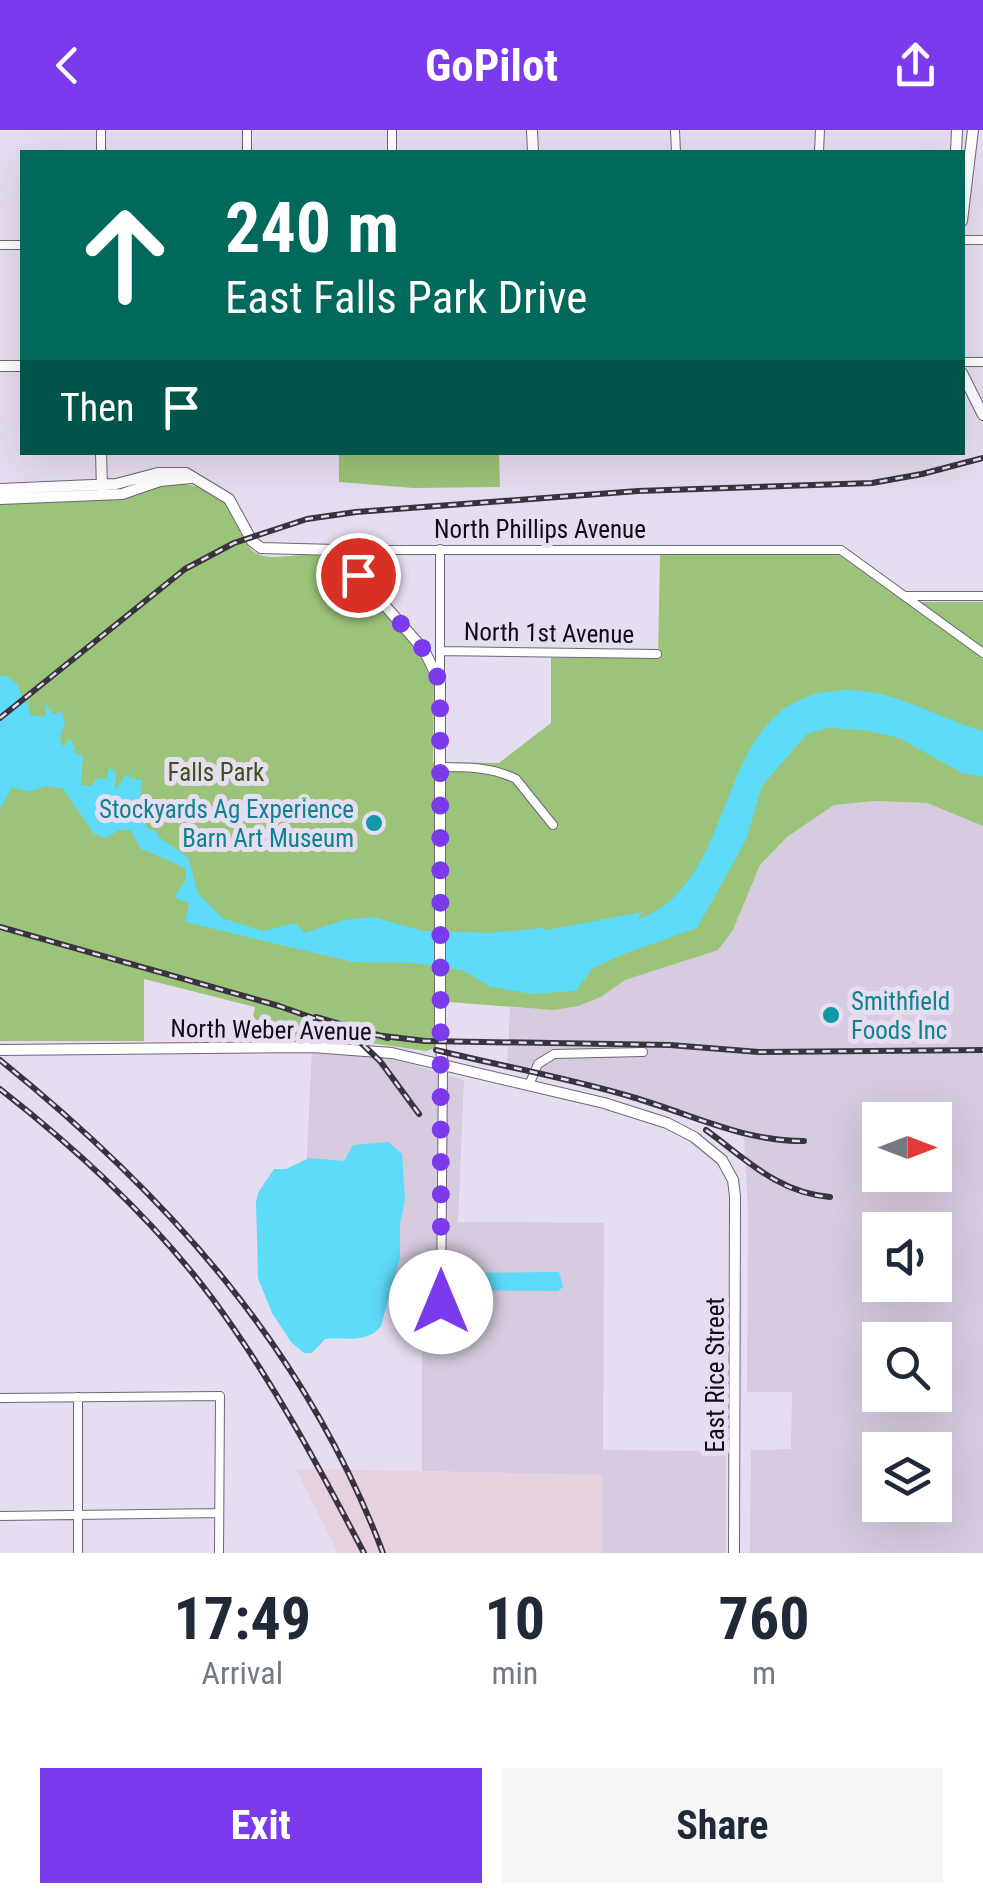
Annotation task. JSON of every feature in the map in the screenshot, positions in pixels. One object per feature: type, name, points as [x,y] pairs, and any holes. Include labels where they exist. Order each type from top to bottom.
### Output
[{"type":"street","points":[[965,196],[973,130]]},
{"type":"street","points":[[965,379],[983,416]]},
{"type":"street","points":[[101,455],[102,490]]},
{"type":"street","name":"North Phillips Avenue","points":[[0,488],[127,493],[160,481],[191,478],[229,499],[252,541],[261,548],[830,549],[850,554],[983,653]]},
{"type":"street","name":"North Phillips Avenue","points":[[0,499],[102,490]]},
{"type":"street","points":[[440,549],[441,1302]]},
{"type":"street","points":[[336,550],[424,650],[440,682]]},
{"type":"street","points":[[908,596],[983,596]]},
{"type":"street","name":"North 1st Avenue","points":[[440,652],[658,654]]},
{"type":"street","points":[[440,767],[475,768],[516,779],[554,825]]},
{"type":"street","name":"North Weber Avenue","points":[[0,1050],[378,1051],[625,1109],[681,1130],[722,1160],[735,1196]]},
{"type":"street","points":[[529,1085],[538,1064],[548,1056],[643,1052]]},
{"type":"street","name":"East Rice Street","points":[[734,1553],[735,1196]]},
{"type":"street","points":[[0,1398],[220,1396],[219,1553]]},
{"type":"street","points":[[78,1397],[78,1553]]},
{"type":"street","points":[[0,1516],[220,1513]]},
{"type":"shaded area","points":[[875,801],[927,803],[983,826],[983,1553],[750,1553],[751,1450],[791,1449],[792,1392],[747,1392],[748,1212],[744,1134],[698,1122],[630,1096],[507,1067],[510,1007],[554,1010],[601,997],[625,980],[652,971],[733,930],[760,865],[787,837],[834,805]]},
{"type":"shaded area","points":[[312,1050],[382,1056],[464,1080],[458,1222],[604,1223],[603,1450],[726,1451],[726,1553],[603,1553],[602,1475],[422,1471],[422,1272],[392,1272],[304,1216]]},
{"type":"shaded area","points":[[296,1469],[603,1475],[603,1553],[338,1553]]},
{"type":"green space","points":[[339,455],[499,455],[500,487],[414,488],[339,482]]},
{"type":"green space","name":"Falls Park","points":[[177,483],[205,490],[221,500],[234,514],[253,551],[268,557],[322,556],[346,572],[376,602],[426,660],[434,679],[433,762],[499,763],[551,723],[551,658],[658,658],[660,553],[839,555],[907,602],[983,602],[983,826],[927,803],[875,801],[834,805],[787,837],[760,865],[733,930],[718,950],[625,980],[601,997],[578,1006],[554,1010],[436,1001],[435,1048],[426,1051],[364,1042],[248,1040],[255,1007],[144,979],[144,1041],[0,1041],[0,502]]},
{"type":"water","points":[[5,675],[27,699],[30,715],[46,717],[46,703],[52,714],[62,712],[62,745],[71,740],[75,749],[72,752],[75,753],[77,747],[76,754],[83,755],[81,785],[92,786],[96,779],[107,778],[109,768],[116,772],[115,791],[124,777],[128,775],[133,780],[132,764],[134,778],[143,781],[137,810],[144,815],[147,828],[157,832],[158,847],[183,859],[188,857],[198,893],[222,918],[263,931],[295,923],[305,933],[344,920],[373,917],[423,931],[489,933],[547,930],[642,912],[637,920],[672,899],[697,868],[747,754],[769,722],[800,700],[844,690],[898,699],[983,731],[983,777],[962,773],[899,738],[864,730],[828,728],[807,734],[762,786],[746,840],[697,928],[592,969],[576,991],[532,994],[490,987],[462,970],[413,963],[353,962],[185,922],[189,903],[175,898],[185,880],[184,867],[141,849],[130,830],[119,830],[106,838],[94,834],[63,789],[47,786],[28,792],[12,787],[0,809],[0,676]]},
{"type":"water","points":[[389,1142],[402,1154],[405,1200],[400,1223],[400,1258],[381,1326],[363,1337],[325,1339],[312,1353],[304,1353],[291,1342],[272,1313],[258,1278],[259,1191],[274,1169],[286,1169],[309,1158],[344,1161],[353,1145]]},
{"type":"water","points":[[559,1272],[563,1287],[558,1291],[459,1290],[453,1276],[460,1273]]},
{"type":"waterway","points":[[141,832],[183,861]]},
{"type":"railway","points":[[0,718],[185,569],[234,543],[307,519],[638,491],[872,483],[983,458]]},
{"type":"railway","points":[[0,927],[279,1006],[336,1026],[380,1061],[419,1114]]},
{"type":"railway","points":[[316,1017],[388,1038]]},
{"type":"railway","points":[[375,1035],[425,1041],[670,1045],[759,1052],[983,1050]]},
{"type":"railway","points":[[436,1050],[608,1090],[737,1132],[804,1141]]},
{"type":"railway","points":[[0,1060],[119,1165],[225,1281],[272,1343],[314,1409],[351,1479],[383,1553]]},
{"type":"railway","points":[[0,1089],[113,1186],[165,1240],[212,1298],[274,1391],[364,1553]]},
{"type":"railway","points":[[706,1130],[778,1182],[830,1197]]},
{"type":"place","name":"Stockyards Ag Experience Barn Art Museum","points":[[374,823]]},
{"type":"place","name":"Smithfield Foods Inc","points":[[831,1015]]},
{"type":"route","points":[[358,575],[424,650],[440,682],[441,1302]]}]
